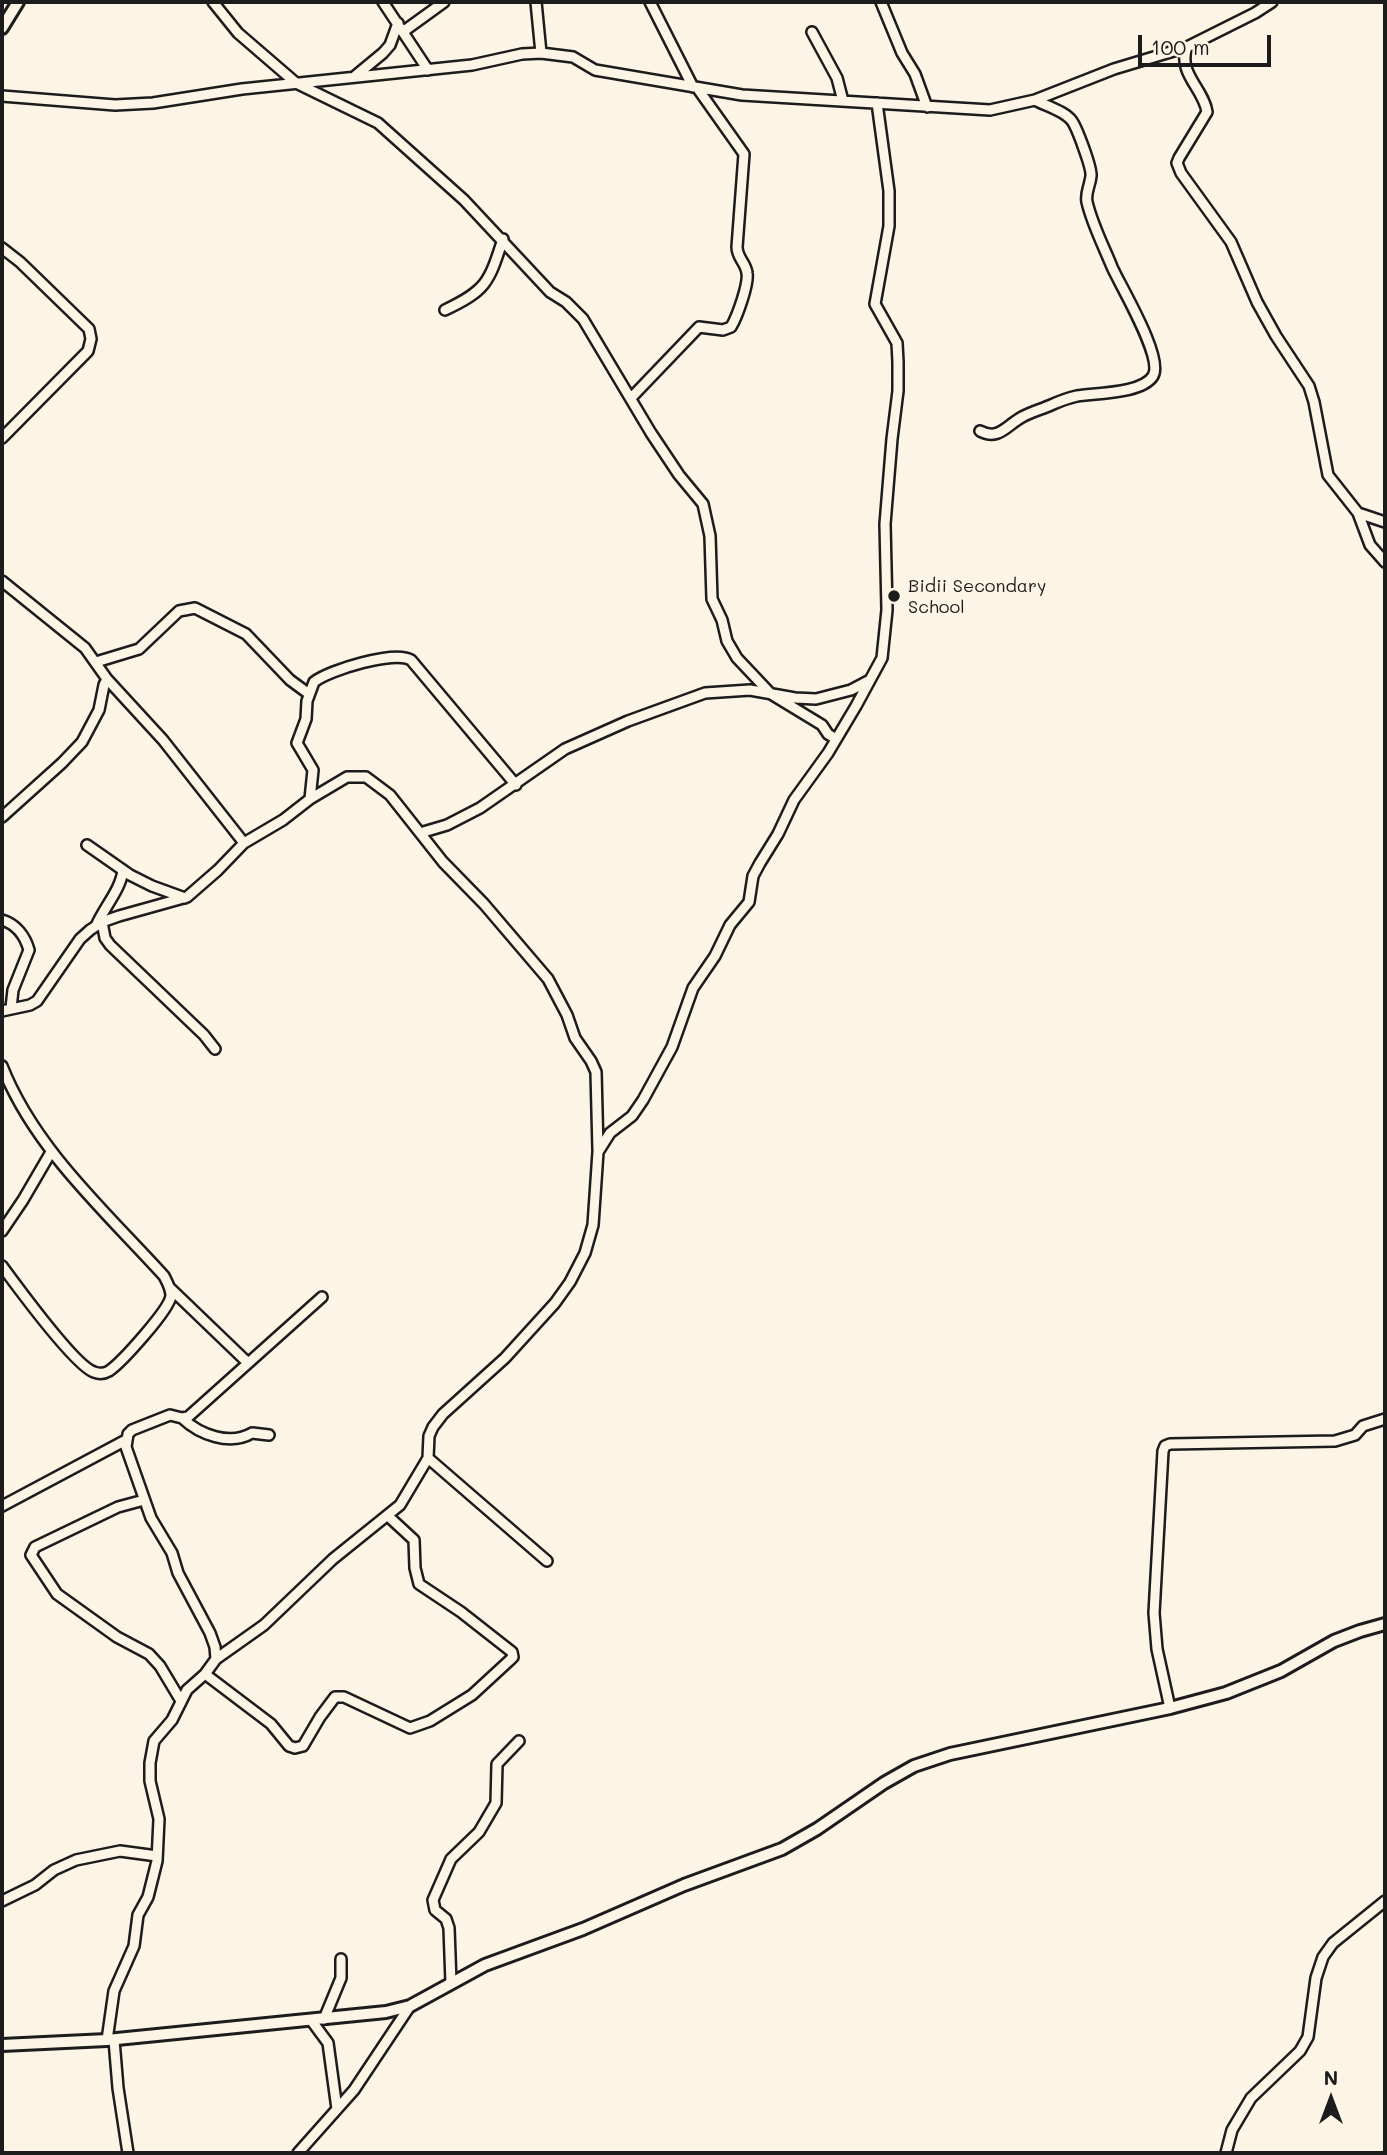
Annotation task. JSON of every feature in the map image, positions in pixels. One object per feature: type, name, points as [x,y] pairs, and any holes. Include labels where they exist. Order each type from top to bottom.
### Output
[{"type":"main road","points":[[2,28],[18,2]]},
{"type":"main road","points":[[2,2045],[110,2040],[386,2012],[410,2006],[485,1965],[571,1934],[684,1885],[782,1849],[914,1766],[950,1754],[1170,1708],[1251,1684],[1282,1671],[1334,1641],[1385,1624]]},
{"type":"street","points":[[213,2],[245,40],[296,83],[378,123],[464,200],[550,292],[566,302],[583,319],[679,475],[703,504],[710,536],[712,599],[722,620],[727,640],[737,658],[771,694],[822,724],[828,734],[836,739]]},
{"type":"street","points":[[383,2],[428,70]]},
{"type":"street","points":[[354,77],[383,53],[401,27],[444,2]]},
{"type":"street","points":[[536,2],[541,52]]},
{"type":"street","points":[[631,398],[699,327],[723,330],[731,327],[746,282],[746,268],[739,259],[737,247],[744,155],[696,88],[650,2]]},
{"type":"street","points":[[881,2],[927,107]]},
{"type":"street","points":[[2,96],[115,105],[153,103],[242,89],[428,70],[541,52],[573,57],[595,70],[742,95],[977,111],[1008,108],[1035,100],[1114,69],[1187,47],[1264,9],[1272,2]]},
{"type":"street","points":[[812,32],[837,78],[843,101]]},
{"type":"street","points":[[1187,47],[1184,63],[1208,113],[1179,158],[1178,167],[1231,242],[1257,302],[1309,386],[1328,475],[1358,513],[1370,545],[1385,562]]},
{"type":"street","points":[[980,431],[991,435],[1002,432],[1021,417],[1061,400],[1115,393],[1143,383],[1153,376],[1154,371],[1142,324],[1117,278],[1089,209],[1086,198],[1091,172],[1075,127],[1067,116],[1035,100]]},
{"type":"street","points":[[598,1152],[610,1133],[632,1116],[643,1100],[672,1047],[693,988],[715,956],[730,925],[749,902],[753,876],[794,800],[836,739],[882,658],[886,634],[886,524],[898,391],[897,342],[875,304],[889,226],[889,191],[877,103]]},
{"type":"street","points":[[445,310],[480,290],[486,283],[503,239]]},
{"type":"street","points":[[2,248],[89,329],[91,339],[88,351],[2,438]]},
{"type":"street","points":[[1358,513],[1385,522]]},
{"type":"street","points":[[2,581],[85,648],[107,679],[154,730],[244,844]]},
{"type":"street","points":[[96,662],[139,649],[179,611],[195,608],[246,634],[290,680],[309,694]]},
{"type":"street","points":[[310,799],[313,770],[297,743],[306,719],[309,694],[314,682],[341,668],[393,657],[407,657],[516,785]]},
{"type":"street","points":[[2,817],[74,751],[99,710],[107,679]]},
{"type":"street","points":[[421,833],[474,811],[516,785],[565,749],[628,721],[705,693],[750,690],[816,699],[851,690],[871,680]]},
{"type":"street","points":[[2,920],[17,928],[29,950],[6,1009],[30,1005],[37,1001],[80,939],[99,924],[185,898],[244,844],[283,820],[310,799],[347,777],[366,777],[390,795],[443,862],[484,904],[548,979],[567,1015],[575,1038],[592,1061],[596,1072],[598,1152],[593,1225],[579,1267],[555,1303],[505,1358],[443,1414],[429,1436],[428,1458],[407,1497],[388,1516],[333,1559],[264,1625],[216,1659],[205,1674],[194,1681],[172,1720],[154,1741],[150,1781],[159,1819],[158,1856],[148,1897],[138,1915],[134,1946],[114,1991],[110,2040],[128,2153]]},
{"type":"street","points":[[87,845],[152,886],[185,898]]},
{"type":"street","points":[[123,870],[120,887],[111,897],[99,924],[105,938],[215,1049]]},
{"type":"street","points":[[2,1066],[51,1152],[164,1276],[170,1288],[247,1362]]},
{"type":"street","points":[[2,1231],[51,1152]]},
{"type":"street","points":[[2,1266],[85,1368],[99,1373],[107,1373],[121,1361],[149,1329],[169,1303],[170,1288]]},
{"type":"street","points":[[216,1659],[211,1633],[178,1573],[172,1553],[158,1531],[144,1500],[126,1440],[132,1430],[170,1415],[188,1417],[322,1297]]},
{"type":"street","points":[[182,1418],[190,1426],[228,1440],[243,1438],[252,1433],[268,1435]]},
{"type":"street","points":[[1170,1708],[1157,1649],[1154,1613],[1165,1446],[1335,1441],[1354,1435],[1363,1426],[1385,1419]]},
{"type":"street","points":[[2,1506],[126,1440]]},
{"type":"street","points":[[428,1458],[547,1561]]},
{"type":"street","points":[[144,1500],[118,1507],[35,1547],[31,1555],[57,1594],[117,1637],[149,1654],[160,1666],[181,1701]]},
{"type":"street","points":[[205,1674],[271,1724],[289,1746],[295,1748],[303,1746],[335,1697],[344,1697],[410,1728],[430,1721],[482,1687],[513,1657],[512,1652],[461,1612],[419,1584],[415,1568],[414,1540],[388,1516]]},
{"type":"street","points":[[451,1983],[449,1927],[446,1919],[435,1910],[433,1900],[451,1859],[479,1832],[496,1803],[497,1763],[519,1741]]},
{"type":"street","points":[[2,1901],[76,1860],[120,1851],[158,1856]]},
{"type":"street","points":[[1226,2153],[1232,2130],[1251,2098],[1300,2051],[1308,2037],[1316,1978],[1323,1957],[1333,1943],[1385,1901]]},
{"type":"street","points":[[324,2018],[341,1978],[341,1959]]},
{"type":"street","points":[[298,2153],[354,2090],[410,2006]]},
{"type":"street","points":[[311,2020],[328,2043],[337,2109]]},
{"type":"place","name":"Bidii Secondary School","points":[[894,596]]}]
